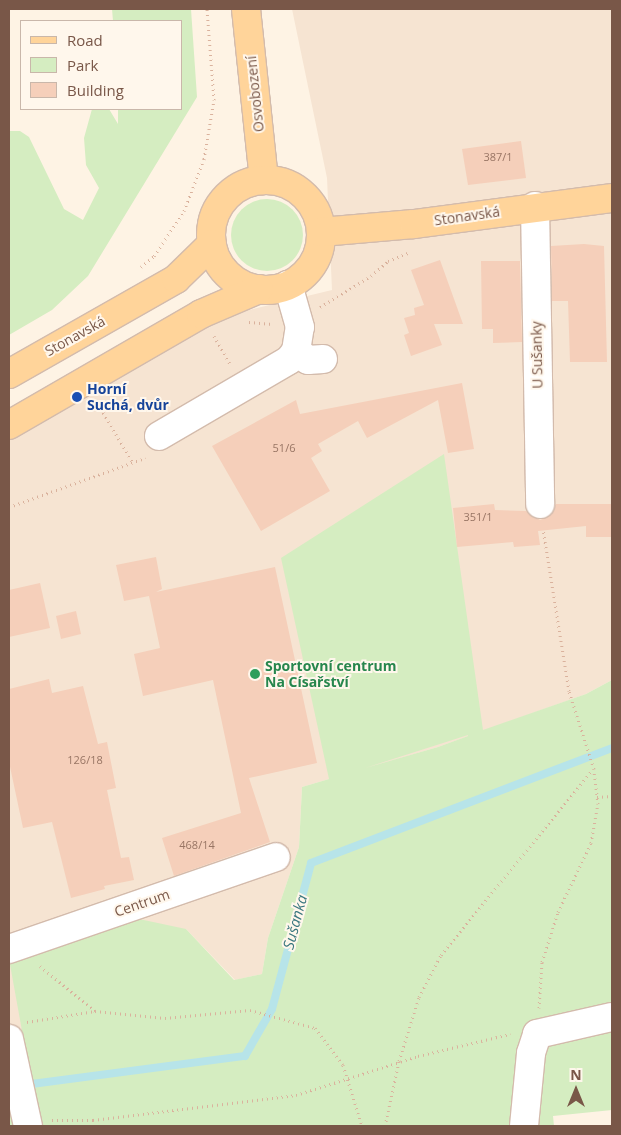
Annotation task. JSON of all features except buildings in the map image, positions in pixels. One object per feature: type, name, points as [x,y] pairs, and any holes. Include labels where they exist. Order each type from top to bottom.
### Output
[{"type":"main road","name":"Osvobození","points":[[246,9],[264,180]]},
{"type":"main road","points":[[9,425],[201,314],[258,289],[288,285],[300,278],[314,262],[321,232],[316,211],[301,192],[282,182],[264,180],[240,187],[223,201],[213,221],[212,244],[227,273],[243,285],[258,289]]},
{"type":"main road","name":"Stonavská","points":[[321,232],[414,224],[535,206],[612,198]]},
{"type":"main road","name":"Stonavská","points":[[9,374],[176,280],[212,244]]},
{"type":"street","name":"U Sušanky","points":[[535,206],[540,504]]},
{"type":"street","points":[[159,436],[279,368],[296,351],[300,339],[298,319],[288,285]]},
{"type":"street","points":[[296,351],[308,360],[323,360]]},
{"type":"street","name":"Centrum","points":[[12,948],[276,857]]},
{"type":"street","points":[[524,1126],[531,1053],[537,1034],[612,1018]]},
{"type":"street","points":[[14,1031],[24,1107]]},
{"type":"path","points":[[140,268],[154,256],[184,211],[204,159],[214,100],[207,9]]},
{"type":"path","points":[[239,322],[277,324],[298,319],[372,276],[388,261],[413,251]]},
{"type":"path","points":[[94,396],[133,462]]},
{"type":"path","points":[[24,1107],[93,1120],[296,1095],[346,1076],[399,1061],[522,1031],[537,1034],[542,962],[558,912],[591,843],[597,797],[594,769],[569,691],[540,504]]},
{"type":"path","points":[[384,1126],[399,1061],[419,997],[441,955],[594,769]]},
{"type":"path","points":[[597,797],[612,796]]},
{"type":"path","points":[[12,948],[95,1011]]},
{"type":"path","points":[[14,1031],[95,1011],[165,1018],[252,1011],[295,1021],[315,1028],[343,1065],[362,1126]]},
{"type":"shaded area","points":[[292,9],[612,9],[612,680],[586,694],[438,747],[302,787],[299,847],[268,938],[262,974],[235,980],[186,929],[30,1075],[9,1078],[9,439],[224,316],[332,290],[327,178]]},
{"type":"green space","points":[[112,9],[191,9],[197,97],[88,276],[52,310],[9,335],[9,131],[20,131],[29,137],[64,209],[83,220],[99,188],[86,165],[84,138],[92,110],[110,110],[118,124],[118,110],[182,110],[182,20],[113,20]]},
{"type":"green space","points":[[260,199],[274,199],[293,209],[303,228],[303,242],[293,261],[274,271],[260,271],[241,261],[231,242],[231,228],[241,209]]},
{"type":"green space","points":[[444,454],[483,730],[586,694],[612,680],[612,1110],[553,1116],[554,1126],[9,1126],[9,1078],[30,1075],[9,959],[88,932],[139,919],[186,929],[234,980],[262,974],[268,938],[299,847],[302,787],[329,779],[281,558]],"holes":[[[468,735],[438,747],[365,768]]]},
{"type":"waterway","name":"Sušanka","points":[[24,1085],[245,1056],[272,1009],[311,863],[612,748]]},
{"type":"place","name":"Horní Suchá, dvůr","points":[[77,397]]},
{"type":"place","name":"Sportovní centrum Na Císařství","points":[[255,674]]}]
